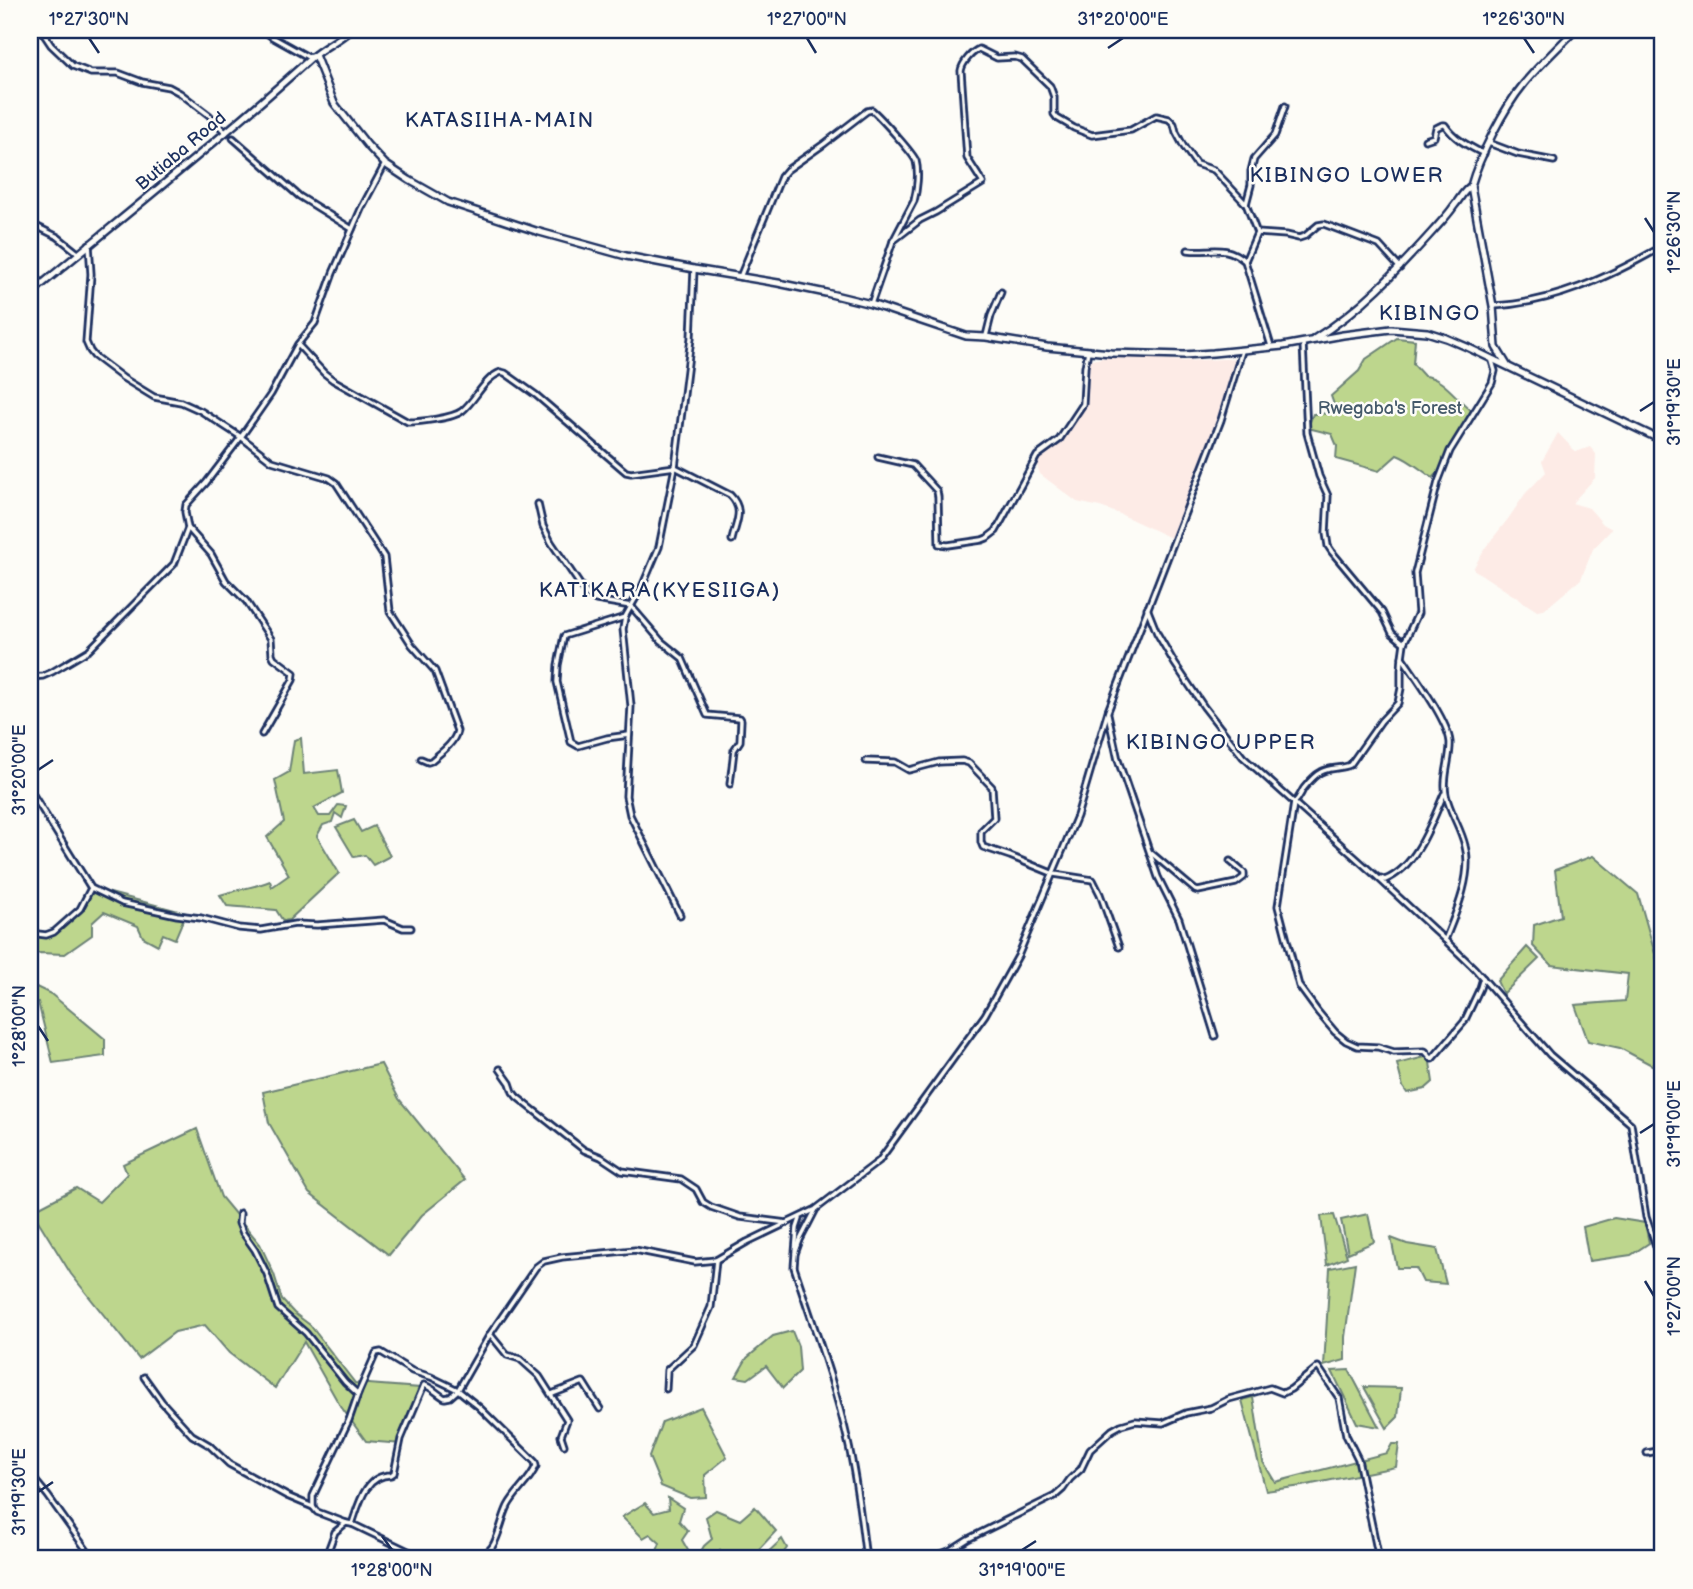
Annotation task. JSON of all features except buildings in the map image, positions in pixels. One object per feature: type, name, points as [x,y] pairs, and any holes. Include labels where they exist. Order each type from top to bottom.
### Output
[{"type":"main road","name":"Butiaba Road","points":[[30,294],[226,133],[315,55],[350,30]]},
{"type":"main road","points":[[1492,358],[1496,347],[1493,306],[1471,186],[1500,120],[1521,87],[1575,30]]},
{"type":"main road","points":[[315,55],[334,103],[385,164],[448,202],[536,231],[626,256],[778,283],[871,304],[966,336],[1047,347],[1111,354],[1184,355],[1283,346],[1370,332],[1427,332],[1492,358],[1663,441]]},
{"type":"main road","points":[[1312,341],[1352,314],[1400,268],[1471,186]]},
{"type":"main road","points":[[1496,347],[1509,367]]},
{"type":"street","points":[[41,30],[51,45],[73,66],[91,73],[118,73],[142,82],[169,87],[209,115],[226,133]]},
{"type":"street","points":[[263,30],[308,57],[315,55]]},
{"type":"street","points":[[893,242],[920,220],[983,183],[967,158],[961,71],[978,49],[997,58],[1022,59],[1050,86],[1056,118],[1085,133],[1092,135],[1123,132],[1156,116],[1169,119],[1196,164],[1214,170],[1246,204],[1257,233],[1245,261]]},
{"type":"street","points":[[1246,204],[1254,159],[1275,135],[1285,106]]},
{"type":"street","points":[[740,277],[781,177],[869,110],[881,118],[912,155],[916,164],[916,196],[893,242],[871,304]]},
{"type":"street","points":[[1425,140],[1433,138],[1436,128],[1445,125],[1460,142],[1484,154]]},
{"type":"street","points":[[233,138],[299,196],[352,229]]},
{"type":"street","points":[[1489,143],[1518,154],[1554,161]]},
{"type":"street","points":[[30,677],[52,672],[93,646],[177,560],[188,528],[185,512],[187,505],[241,437],[271,394],[298,344],[315,323],[352,229],[385,164]]},
{"type":"street","points":[[30,223],[62,240],[79,253]]},
{"type":"street","points":[[1257,233],[1299,238],[1324,224],[1379,245],[1400,268]]},
{"type":"street","points":[[89,243],[91,274],[86,342],[90,351],[123,378],[154,397],[181,401],[201,411],[272,461],[334,481],[380,549],[386,564],[390,611],[412,645],[435,671],[457,731],[453,741],[430,761],[421,759]]},
{"type":"street","points":[[1493,306],[1523,303],[1560,294],[1608,276],[1658,249],[1663,250]]},
{"type":"street","points":[[1188,250],[1226,250],[1235,252],[1245,261],[1271,346]]},
{"type":"street","points":[[680,915],[630,815],[625,796],[631,706],[623,628],[625,617],[642,587],[659,547],[675,467],[691,338],[694,270]]},
{"type":"street","points":[[986,337],[1001,292]]},
{"type":"street","points":[[1303,342],[1306,426],[1316,466],[1328,496],[1328,546],[1382,612],[1389,629],[1404,643]]},
{"type":"street","points":[[298,344],[333,380],[408,422],[460,413],[491,377],[505,373],[536,394],[626,472],[675,467],[730,495],[740,508],[732,540]]},
{"type":"street","points":[[878,457],[913,465],[937,491],[939,544],[948,545],[987,538],[996,531],[1037,456],[1059,440],[1082,406],[1088,351]]},
{"type":"street","points":[[352,1524],[366,1488],[374,1480],[394,1473],[401,1439],[424,1385],[445,1398],[458,1390],[490,1334],[530,1275],[544,1261],[635,1250],[695,1262],[716,1260],[816,1209],[879,1161],[985,1015],[1017,956],[1054,874],[1077,816],[1108,711],[1221,420],[1242,351]]},
{"type":"street","points":[[1483,978],[1462,1026],[1432,1059],[1425,1051],[1394,1052],[1378,1047],[1357,1046],[1342,1039],[1299,986],[1279,910],[1294,803],[1317,774],[1326,769],[1350,765],[1400,699],[1404,643],[1418,612],[1415,573],[1438,482],[1450,451],[1492,383],[1495,371],[1492,358]]},
{"type":"street","points":[[30,423],[30,449]]},
{"type":"street","points":[[538,504],[543,526],[551,542],[589,596],[596,600],[632,606],[662,641],[684,660],[708,715],[741,720],[740,741],[734,750],[730,784]]},
{"type":"street","points":[[188,528],[211,554],[226,581],[246,601],[271,639],[274,658],[294,675],[262,734]]},
{"type":"street","points":[[1147,608],[1157,633],[1175,664],[1247,762],[1445,940],[1483,978],[1550,1055],[1631,1124],[1646,1217],[1663,1266]]},
{"type":"street","points":[[625,617],[564,636],[557,682],[571,742],[574,745],[629,735]]},
{"type":"street","points":[[1376,876],[1385,880],[1402,870],[1425,836],[1445,793],[1450,752],[1445,725],[1402,657]]},
{"type":"street","points":[[1108,711],[1114,746],[1158,877],[1177,911],[1215,1036]]},
{"type":"street","points":[[866,761],[895,762],[909,770],[939,762],[969,763],[993,790],[994,818],[981,831],[982,845],[986,849],[1054,874],[1093,880],[1118,947]]},
{"type":"street","points":[[30,790],[91,888],[122,903],[239,928],[261,930],[295,924],[384,920],[403,928],[411,928]]},
{"type":"street","points":[[1445,793],[1467,857],[1462,891],[1445,940]]},
{"type":"street","points":[[1149,850],[1198,891],[1236,883],[1244,877],[1244,873],[1230,862]]},
{"type":"street","points":[[30,933],[46,935],[54,932],[80,909],[91,888]]},
{"type":"street","points":[[500,1069],[517,1097],[572,1142],[616,1168],[681,1179],[696,1189],[703,1202],[711,1207],[740,1217],[789,1223]]},
{"type":"street","points":[[795,1254],[816,1209]]},
{"type":"street","points":[[240,1213],[239,1223],[243,1233],[256,1250],[278,1308],[306,1333],[345,1382],[358,1394]]},
{"type":"street","points":[[800,1217],[794,1247],[794,1267],[840,1409],[856,1482],[866,1559]]},
{"type":"street","points":[[666,1389],[667,1370],[694,1345],[711,1307],[716,1260]]},
{"type":"street","points":[[490,1334],[507,1355],[520,1359],[536,1373],[552,1394],[567,1420],[561,1436],[564,1445]]},
{"type":"street","points":[[313,1507],[313,1496],[349,1420],[376,1353],[379,1352],[412,1371],[458,1390],[479,1406],[535,1462],[536,1466],[527,1482],[508,1506],[493,1545],[474,1559]]},
{"type":"street","points":[[929,1559],[1055,1496],[1081,1469],[1090,1450],[1116,1427],[1130,1422],[1163,1423],[1186,1413],[1211,1408],[1229,1399],[1270,1388],[1283,1393],[1318,1367],[1339,1398],[1346,1434],[1357,1459],[1379,1559]]},
{"type":"street","points":[[144,1377],[192,1435],[209,1445],[229,1464],[313,1507],[317,1512],[352,1524],[425,1559]]},
{"type":"street","points":[[552,1394],[583,1382],[600,1409]]},
{"type":"street","points":[[1647,1453],[1663,1450]]},
{"type":"street","points":[[30,1474],[93,1559]]},
{"type":"street","points":[[325,1559],[335,1532],[346,1523]]},
{"type":"shaded area","points":[[1111,356],[1184,361],[1242,358],[1173,539],[1120,514],[1077,502],[1040,474],[1035,459],[1058,445],[1080,408],[1081,385],[1087,361]]},
{"type":"shaded area","points":[[1558,433],[1576,452],[1590,447],[1596,454],[1595,478],[1572,503],[1589,508],[1603,524],[1612,529],[1593,549],[1581,579],[1544,610],[1537,611],[1473,569],[1485,548],[1525,494],[1546,472],[1542,461]]},
{"type":"green space","name":"Rwegaba's Forest","points":[[1397,338],[1415,340],[1413,364],[1424,376],[1443,384],[1471,410],[1448,448],[1443,468],[1433,478],[1397,455],[1379,471],[1336,459],[1337,446],[1332,434],[1308,428],[1313,414],[1337,413],[1331,396],[1359,371],[1366,359]]},
{"type":"green space","points":[[301,738],[304,774],[338,770],[342,793],[314,808],[319,816],[330,816],[338,805],[346,806],[342,818],[335,813],[332,822],[323,825],[317,836],[339,873],[289,920],[283,921],[276,910],[227,906],[220,895],[270,881],[272,887],[289,875],[267,837],[284,822],[275,780],[289,772],[294,740]]},
{"type":"green space","points":[[354,820],[361,832],[374,826],[390,856],[373,865],[365,855],[354,857],[336,827]]},
{"type":"green space","points":[[1593,856],[1638,894],[1663,982],[1663,1041],[1660,1055],[1663,1071],[1620,1048],[1588,1041],[1575,1005],[1625,1001],[1628,974],[1551,965],[1533,946],[1534,925],[1561,916],[1555,870]]},
{"type":"green space","points":[[91,888],[186,913],[175,939],[163,934],[158,945],[143,937],[138,926],[104,912],[92,923],[92,935],[65,954],[38,953],[30,960],[30,931],[41,935],[57,930],[71,918]]},
{"type":"green space","points":[[1527,947],[1539,959],[1503,994],[1497,981]]},
{"type":"green space","points":[[30,984],[51,994],[105,1039],[105,1056],[53,1063],[38,1002],[30,1004]]},
{"type":"green space","points":[[1429,1056],[1433,1082],[1425,1089],[1407,1093],[1397,1064]]},
{"type":"green space","points":[[381,1064],[399,1099],[465,1180],[422,1215],[389,1255],[309,1193],[269,1123],[263,1092]]},
{"type":"green space","points":[[197,1129],[221,1197],[260,1244],[282,1300],[310,1325],[355,1383],[420,1388],[402,1444],[366,1441],[339,1404],[304,1342],[275,1388],[229,1353],[205,1325],[175,1332],[139,1359],[71,1274],[32,1211],[76,1188],[99,1202],[127,1174],[123,1164]]},
{"type":"green space","points":[[1368,1214],[1374,1242],[1348,1253],[1341,1220]]},
{"type":"green space","points":[[1334,1215],[1347,1257],[1327,1265],[1321,1216]]},
{"type":"green space","points":[[1614,1218],[1645,1223],[1649,1243],[1631,1255],[1589,1261],[1583,1227]]},
{"type":"green space","points":[[1391,1238],[1407,1244],[1437,1249],[1446,1284],[1423,1282],[1416,1268],[1397,1268]]},
{"type":"green space","points":[[1355,1263],[1345,1337],[1345,1360],[1324,1366],[1330,1268]]},
{"type":"green space","points":[[792,1331],[798,1346],[800,1371],[783,1388],[766,1366],[748,1379],[736,1377],[747,1358],[773,1336]]},
{"type":"green space","points":[[1349,1370],[1379,1427],[1357,1423],[1332,1371]]},
{"type":"green space","points":[[1364,1387],[1401,1388],[1398,1417],[1387,1428]]},
{"type":"green space","points":[[1253,1397],[1263,1462],[1275,1482],[1387,1453],[1392,1444],[1399,1444],[1396,1467],[1266,1491],[1242,1400]]},
{"type":"green space","points":[[701,1407],[727,1457],[705,1475],[706,1497],[690,1498],[661,1486],[649,1457],[662,1422]]},
{"type":"green space","points":[[668,1498],[683,1508],[679,1521],[688,1531],[682,1540],[693,1559],[660,1559],[657,1551],[660,1543],[650,1534],[643,1538],[622,1517],[645,1503],[654,1513],[669,1509]]},
{"type":"green space","points":[[755,1507],[776,1531],[759,1549],[764,1556],[782,1539],[787,1548],[779,1559],[726,1559],[720,1550],[715,1559],[697,1558],[712,1539],[706,1517],[716,1510],[740,1520]]},
{"type":"district","name":"KATASIIHA-MAIN","points":[[500,120]]},
{"type":"district","name":"KIBINGO LOWER","points":[[1347,175]]},
{"type":"district","name":"KIBINGO","points":[[1430,313]]},
{"type":"district","name":"KATIKARA(KYESIIGA)","points":[[660,590]]},
{"type":"district","name":"KIBINGO UPPER","points":[[1221,742]]}]
